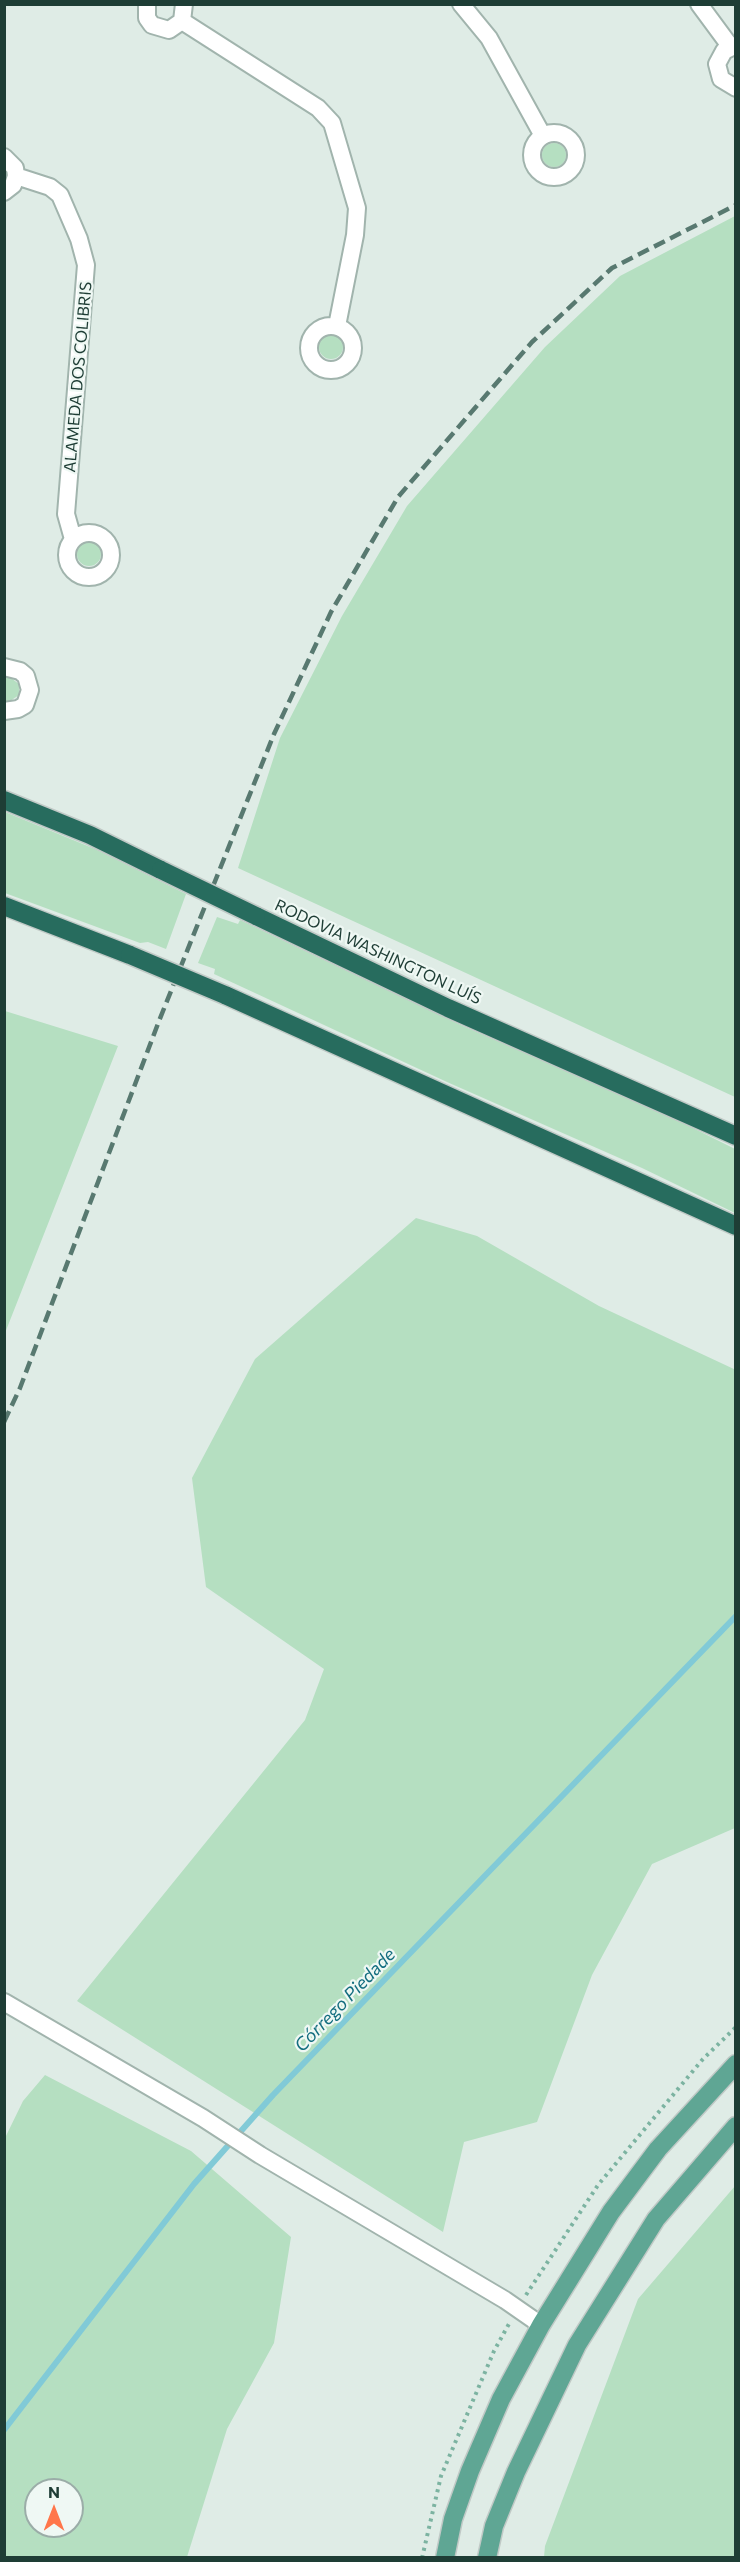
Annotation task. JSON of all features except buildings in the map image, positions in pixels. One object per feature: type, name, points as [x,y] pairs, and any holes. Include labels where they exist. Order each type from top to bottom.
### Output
[{"type":"highway","name":"RODOVIA WASHINGTON LUÍS","points":[[4,800],[90,835],[448,1008],[735,1136]]},
{"type":"highway","points":[[4,906],[47,920],[225,994],[735,1226]]},
{"type":"main road","points":[[446,2558],[453,2519],[470,2471],[501,2399],[541,2325],[611,2212],[658,2149],[735,2064]]},
{"type":"main road","points":[[487,2558],[494,2526],[516,2472],[577,2345],[656,2219],[735,2126]]},
{"type":"street","points":[[147,4],[147,18],[160,30],[169,30],[183,13],[318,108],[332,123],[357,208],[355,235],[337,326]]},
{"type":"street","points":[[461,4],[489,38],[543,136]]},
{"type":"street","points":[[699,4],[733,45],[719,57],[718,72],[726,85],[735,88]]},
{"type":"street","points":[[4,157],[15,168],[16,177],[14,185],[4,192]]},
{"type":"street","name":"ALAMEDA DOS COLIBRIS","points":[[16,177],[50,187],[60,195],[79,239],[86,265],[66,514],[73,539]]},
{"type":"street","points":[[4,667],[20,670],[26,676],[30,690],[25,705],[18,710],[4,711]]},
{"type":"street","points":[[4,2002],[203,2118],[260,2155],[505,2300],[541,2325]]},
{"type":"green space","points":[[554,143],[563,146],[566,155],[563,164],[554,167],[545,164],[542,155],[545,146]]},
{"type":"green space","points":[[735,216],[735,1097],[238,868],[280,738],[342,616],[407,506],[545,347],[620,276]]},
{"type":"green space","points":[[331,335],[340,338],[343,347],[340,356],[331,359],[322,356],[319,347],[322,338]]},
{"type":"green space","points":[[89,542],[98,545],[101,554],[98,563],[89,566],[80,563],[77,554],[80,545]]},
{"type":"green space","points":[[4,678],[11,678],[19,684],[19,695],[10,701],[5,701]]},
{"type":"green space","points":[[5,812],[95,849],[186,894],[166,949],[148,942],[140,943],[5,893]]},
{"type":"green space","points":[[217,917],[238,924],[240,920],[463,1026],[657,1110],[735,1149],[735,1213],[642,1168],[447,1082],[214,974],[215,969],[198,963]]},
{"type":"green space","points":[[4,1011],[118,1046],[5,1333]]},
{"type":"green space","points":[[416,1218],[477,1236],[599,1306],[736,1370],[735,1828],[652,1864],[592,1975],[537,2122],[464,2142],[443,2232],[77,2001],[305,1720],[324,1669],[206,1587],[192,1478],[255,1359]]},
{"type":"green space","points":[[45,2075],[191,2151],[291,2237],[274,2343],[227,2429],[187,2557],[5,2557],[5,2138],[23,2101]]},
{"type":"green space","points":[[735,2186],[735,2557],[544,2557],[545,2546],[638,2299]]},
{"type":"waterway","name":"Córrego Piedade","points":[[4,2430],[194,2184],[273,2095],[736,1616]]},
{"type":"railway","points":[[4,1422],[20,1388],[159,1021],[274,734],[331,612],[398,497],[532,342],[612,268],[736,205]]}]
